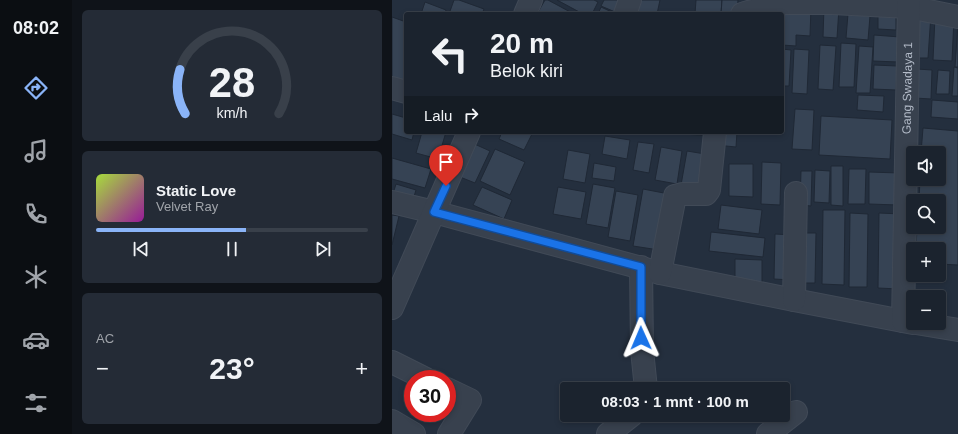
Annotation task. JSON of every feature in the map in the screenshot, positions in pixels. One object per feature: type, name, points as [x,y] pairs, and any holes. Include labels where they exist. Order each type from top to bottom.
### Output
[{"type":"street","points":[[526,12],[531,0]]},
{"type":"street","points":[[626,12],[630,0]]},
{"type":"street","points":[[746,12],[778,6],[780,0],[782,3],[909,4],[958,17]]},
{"type":"street","name":"Gang Swadaya 1","points":[[909,4],[910,290]]},
{"type":"street","points":[[392,88],[404,91]]},
{"type":"street","points":[[392,308],[468,134]]},
{"type":"street","points":[[645,382],[642,350],[651,270],[675,196],[683,194],[706,194],[709,190],[715,134]]},
{"type":"street","points":[[794,300],[796,193]]},
{"type":"street","points":[[392,202],[651,270],[794,300],[906,321]]},
{"type":"street","points":[[946,328],[958,330]]},
{"type":"street","points":[[392,362],[408,370]]},
{"type":"street","points":[[450,434],[470,400],[456,393]]},
{"type":"street","points":[[768,434],[796,412]]},
{"type":"street","points":[[392,420],[414,434]]},
{"type":"street","points":[[608,434],[623,422]]},
{"type":"building","points":[[454,0],[459,0],[484,9],[483,12],[450,12]]},
{"type":"building","points":[[545,0],[548,0],[570,12],[538,12]]},
{"type":"building","points":[[557,0],[594,0],[598,2],[593,12],[579,12]]},
{"type":"building","points":[[604,0],[628,0],[621,12],[615,12],[601,6]]},
{"type":"building","points":[[633,0],[660,0],[657,12],[630,12]]},
{"type":"building","points":[[696,0],[722,0],[721,12],[695,12]]},
{"type":"building","points":[[722,0],[738,0],[737,12],[721,12]]},
{"type":"building","points":[[425,2],[446,10],[446,12],[422,12]]},
{"type":"building","points":[[601,7],[612,12],[599,12]]},
{"type":"building","points":[[811,7],[810,36],[796,35],[796,46],[784,45],[784,14]]},
{"type":"building","points":[[824,7],[839,8],[837,38],[823,37]]},
{"type":"building","points":[[915,13],[931,14],[928,58],[913,58]]},
{"type":"building","points":[[848,14],[870,16],[868,40],[846,38]]},
{"type":"building","points":[[878,16],[896,17],[896,30],[878,29]]},
{"type":"building","points":[[392,17],[404,21],[404,81],[392,77]]},
{"type":"building","points":[[935,17],[954,18],[952,61],[933,60]]},
{"type":"building","points":[[958,24],[958,67],[955,67]]},
{"type":"building","points":[[874,35],[900,37],[898,62],[873,61]]},
{"type":"building","points":[[841,43],[856,44],[854,87],[839,87]]},
{"type":"building","points":[[820,45],[836,46],[833,90],[818,89]]},
{"type":"building","points":[[859,46],[873,47],[870,93],[856,93]]},
{"type":"building","points":[[784,49],[791,50],[789,86],[784,86]]},
{"type":"building","points":[[794,49],[809,50],[807,94],[792,93]]},
{"type":"building","points":[[874,65],[897,66],[896,90],[873,89]]},
{"type":"building","points":[[954,67],[958,68],[958,96],[952,96]]},
{"type":"building","points":[[917,69],[932,70],[931,99],[915,98]]},
{"type":"building","points":[[938,70],[950,71],[949,94],[936,94]]},
{"type":"building","points":[[858,95],[884,96],[883,112],[857,110]]},
{"type":"building","points":[[932,100],[958,102],[958,119],[931,117]]},
{"type":"building","points":[[795,109],[814,110],[812,150],[792,149]]},
{"type":"building","points":[[392,114],[404,117],[404,134],[414,134],[412,140],[392,134]]},
{"type":"building","points":[[821,116],[892,120],[890,159],[819,155]]},
{"type":"building","points":[[923,128],[958,131],[958,265],[946,264],[946,242],[916,242],[917,234],[946,234],[946,194],[919,194],[920,186],[946,186],[946,146],[922,146]]},
{"type":"building","points":[[421,134],[445,134],[438,159],[416,153]]},
{"type":"building","points":[[501,134],[532,134],[524,150],[499,139]]},
{"type":"building","points":[[684,134],[710,134],[710,136]]},
{"type":"building","points":[[717,134],[737,134],[736,147],[716,145]]},
{"type":"building","points":[[605,136],[630,140],[627,159],[602,154]]},
{"type":"building","points":[[470,142],[490,151],[475,183],[455,175]]},
{"type":"building","points":[[638,142],[654,144],[649,173],[633,170]]},
{"type":"building","points":[[661,147],[682,151],[677,184],[655,180]]},
{"type":"building","points":[[495,149],[525,162],[510,195],[480,181]]},
{"type":"building","points":[[568,150],[590,154],[585,183],[563,179]]},
{"type":"building","points":[[687,151],[705,154],[699,188],[681,185]]},
{"type":"building","points":[[392,158],[431,169],[425,188],[392,179]]},
{"type":"building","points":[[762,162],[781,163],[780,205],[761,204]]},
{"type":"building","points":[[594,163],[616,167],[614,181],[592,178]]},
{"type":"building","points":[[729,164],[753,164],[753,197],[729,196]]},
{"type":"building","points":[[831,166],[843,166],[843,206],[831,205]]},
{"type":"building","points":[[849,169],[866,169],[865,204],[848,204]]},
{"type":"building","points":[[815,170],[830,171],[829,203],[814,202]]},
{"type":"building","points":[[801,171],[812,171],[811,206],[800,205]]},
{"type":"building","points":[[869,172],[899,173],[898,205],[869,204]]},
{"type":"building","points":[[396,184],[416,190],[412,203],[392,197]]},
{"type":"building","points":[[593,184],[615,188],[608,228],[586,224]]},
{"type":"building","points":[[482,187],[512,200],[504,219],[473,205]]},
{"type":"building","points":[[558,187],[586,192],[581,219],[553,214]]},
{"type":"building","points":[[643,189],[669,194],[659,250],[633,246]]},
{"type":"building","points":[[616,191],[638,195],[630,241],[608,237]]},
{"type":"building","points":[[721,205],[762,210],[759,234],[718,229]]},
{"type":"building","points":[[823,210],[845,210],[844,285],[822,284]]},
{"type":"building","points":[[850,213],[868,214],[867,287],[849,287]]},
{"type":"building","points":[[879,213],[901,214],[899,289],[878,288]]},
{"type":"building","points":[[392,215],[399,216],[392,245]]},
{"type":"building","points":[[711,232],[765,238],[763,257],[709,251]]},
{"type":"building","points":[[801,233],[816,233],[815,283],[800,283]]},
{"type":"building","points":[[775,234],[793,235],[792,280],[774,279]]},
{"type":"building","points":[[735,259],[762,260],[762,282],[735,281]]},
{"type":"route","points":[[446,186],[434,212],[641,267],[641,338]]}]
